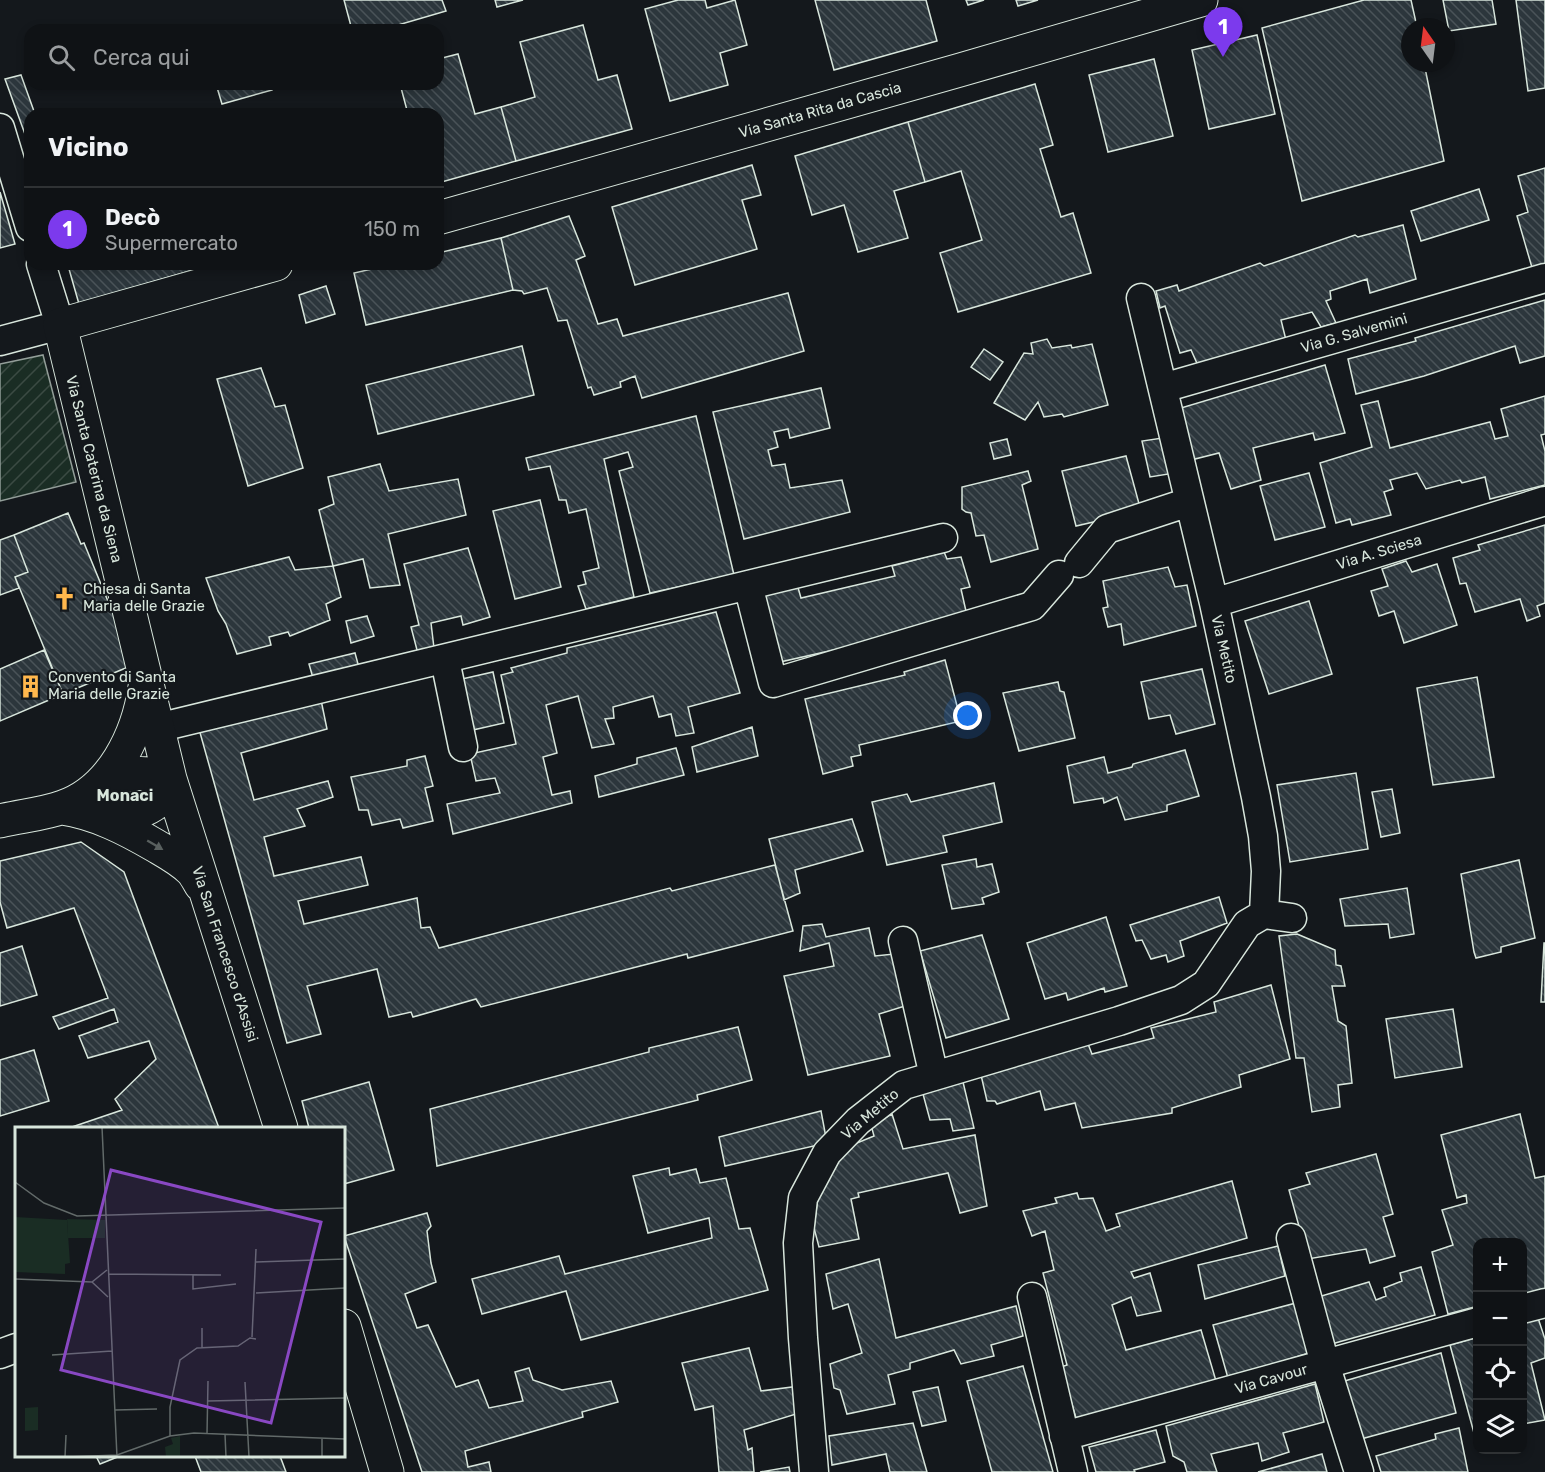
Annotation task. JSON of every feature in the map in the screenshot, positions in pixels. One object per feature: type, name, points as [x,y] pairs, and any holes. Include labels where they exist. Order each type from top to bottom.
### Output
[{"type":"street","name":"Via Santa Rita da Cascia","points":[[444,216],[1202,0]]},
{"type":"street","points":[[0,128],[24,207]]},
{"type":"street","name":"Via Santa Caterina da Siena","points":[[43,270],[60,325],[170,779]]},
{"type":"street","points":[[0,341],[255,270]]},
{"type":"street","name":"Via G. Salvemini","points":[[1162,388],[1545,278]]},
{"type":"street","name":"Via Metito","points":[[814,1472],[798,1242],[803,1198],[827,1153],[858,1121],[904,1085],[1119,1021],[1181,1000],[1206,984],[1247,924],[1264,914],[1266,871],[1256,796],[1214,603],[1141,298]]},
{"type":"street","name":"Via A. Sciesa","points":[[1214,603],[1545,501]]},
{"type":"street","points":[[748,585],[773,683],[1032,606],[1107,530],[1189,502]]},
{"type":"street","points":[[157,728],[943,538]]},
{"type":"street","points":[[445,660],[463,747]]},
{"type":"street","points":[[97,802],[135,729],[146,680]]},
{"type":"street","points":[[97,802],[109,780],[141,772],[170,779]]},
{"type":"street","name":"Via San Francesco d'Assisi","points":[[170,779],[281,1127]]},
{"type":"street","points":[[0,821],[62,808],[81,799],[97,802],[140,837],[171,854],[190,869],[205,890]]},
{"type":"street","points":[[1264,914],[1292,918]]},
{"type":"street","points":[[903,941],[934,1076]]},
{"type":"street","points":[[1291,1238],[1325,1364],[1359,1472]]},
{"type":"street","points":[[1032,1297],[1073,1472]]},
{"type":"street","points":[[1527,1308],[1545,1303]]},
{"type":"street","name":"Via Cavour","points":[[1064,1436],[1473,1323]]},
{"type":"street","points":[[345,1329],[387,1472]]},
{"type":"street","points":[[0,1354],[15,1348]]},
{"type":"green space","points":[[43,355],[76,482],[0,501],[0,364]]},
{"type":"building","points":[[344,0],[442,0],[446,11],[402,24],[350,24]]},
{"type":"building","points":[[495,0],[523,0],[497,7]]},
{"type":"building","points":[[678,0],[705,0],[707,8],[735,0],[747,45],[720,53],[728,85],[670,101],[645,9]]},
{"type":"building","points":[[815,0],[926,0],[937,41],[834,70]]},
{"type":"building","points":[[966,0],[984,0],[968,5]]},
{"type":"building","points":[[1016,0],[1038,0],[1018,6]]},
{"type":"building","points":[[1364,0],[1411,0],[1415,18],[1401,18],[1401,72],[1426,72],[1444,161],[1302,201],[1262,28]]},
{"type":"building","points":[[1443,0],[1492,0],[1496,24],[1455,30],[1455,18],[1446,18]]},
{"type":"building","points":[[1516,0],[1545,0],[1545,88],[1528,91]]},
{"type":"building","points":[[583,25],[598,80],[617,75],[632,129],[516,161],[501,107],[535,97],[520,42]]},
{"type":"building","points":[[1257,35],[1275,114],[1209,129],[1192,50]]},
{"type":"building","points":[[458,54],[475,114],[501,107],[516,161],[444,181],[444,108],[406,108],[402,90],[444,90],[444,58]]},
{"type":"building","points":[[1154,59],[1173,136],[1108,152],[1089,75]]},
{"type":"building","points":[[21,75],[24,90],[26,90],[33,108],[24,108],[24,131],[5,79]]},
{"type":"building","points":[[1035,84],[1053,145],[1040,149],[1061,217],[1073,213],[1091,273],[958,312],[940,253],[982,240],[961,171],[925,182],[908,122]]},
{"type":"building","points":[[218,90],[272,90],[222,104]]},
{"type":"building","points":[[908,122],[925,182],[894,191],[908,238],[858,252],[844,205],[812,215],[795,156]]},
{"type":"building","points":[[752,165],[761,195],[742,200],[757,249],[635,285],[612,207]]},
{"type":"building","points":[[1545,168],[1545,267],[1533,271],[1517,216],[1528,212],[1518,176]]},
{"type":"building","points":[[1479,189],[1489,220],[1421,241],[1411,211]]},
{"type":"building","points":[[0,192],[15,244],[0,248]]},
{"type":"building","points":[[569,216],[585,256],[576,260],[598,324],[617,319],[623,336],[788,293],[804,351],[642,398],[635,376],[620,382],[621,387],[594,395],[591,387],[588,388],[567,320],[558,321],[547,288],[524,294],[522,291],[513,290],[501,238]]},
{"type":"building","points":[[1403,225],[1416,279],[1370,293],[1367,279],[1330,291],[1331,299],[1326,301],[1336,323],[1321,327],[1312,312],[1281,320],[1286,340],[1200,370],[1191,350],[1180,353],[1165,306],[1160,308],[1156,291],[1177,285],[1179,291],[1260,263],[1264,266],[1355,235],[1358,237]]},
{"type":"building","points":[[501,238],[513,290],[366,325],[354,273],[367,270],[444,270],[444,252]]},
{"type":"building","points":[[69,270],[193,270],[79,304]]},
{"type":"building","points":[[326,286],[335,314],[306,323],[299,295]]},
{"type":"building","points":[[1545,300],[1545,356],[1520,363],[1515,346],[1424,376],[1356,394],[1348,359],[1416,341],[1415,338]]},
{"type":"building","points":[[1047,339],[1052,348],[1071,345],[1072,348],[1092,344],[1108,405],[1064,417],[1062,414],[1044,417],[1038,402],[1025,420],[994,403],[1024,353],[1033,354],[1031,343]]},
{"type":"building","points":[[522,346],[534,395],[378,434],[366,385]]},
{"type":"building","points":[[984,349],[1003,362],[990,380],[971,367]]},
{"type":"building","points":[[1325,365],[1345,433],[1315,440],[1313,433],[1253,448],[1261,480],[1231,489],[1219,453],[1191,460],[1181,408]]},
{"type":"building","points":[[261,368],[275,407],[285,405],[303,468],[248,486],[217,379]]},
{"type":"building","points":[[821,388],[830,428],[790,438],[788,429],[774,432],[778,447],[768,450],[772,466],[785,464],[790,488],[842,480],[850,512],[744,539],[713,412]]},
{"type":"building","points":[[1545,396],[1545,434],[1541,435],[1545,451],[1545,485],[1490,499],[1485,477],[1462,483],[1460,480],[1426,489],[1417,473],[1390,480],[1393,489],[1384,492],[1391,515],[1352,525],[1350,519],[1336,523],[1320,463],[1372,447],[1361,405],[1378,401],[1390,448],[1490,422],[1495,439],[1508,436],[1501,409]]},
{"type":"building","points":[[696,416],[734,575],[650,593],[619,471],[633,467],[628,452],[604,459],[634,597],[586,609],[578,586],[586,584],[583,572],[599,568],[586,509],[569,513],[566,500],[559,500],[550,466],[529,470],[526,458]]},
{"type":"building","points":[[1169,437],[1175,473],[1150,477],[1142,441]]},
{"type":"building","points":[[1007,439],[1011,455],[994,459],[990,443]]},
{"type":"building","points":[[1126,456],[1141,511],[1076,526],[1062,471]]},
{"type":"building","points":[[380,464],[389,491],[458,479],[466,515],[388,534],[400,585],[370,588],[363,559],[333,566],[319,510],[334,504],[328,477]]},
{"type":"building","points":[[1028,471],[1031,481],[1022,485],[1038,549],[991,562],[984,535],[976,536],[971,513],[962,509],[962,487]]},
{"type":"building","points":[[1309,473],[1325,527],[1275,540],[1260,486]]},
{"type":"building","points":[[540,500],[561,587],[515,599],[493,511]]},
{"type":"building","name":"Chiesa di Santa Maria delle Grazie","points":[[68,513],[81,544],[84,543],[112,611],[117,609],[133,665],[63,694],[15,577],[28,572],[14,535]]},
{"type":"building","points":[[1545,525],[1545,603],[1537,606],[1540,616],[1527,621],[1520,599],[1475,612],[1466,583],[1460,584],[1453,558],[1480,550],[1478,545]]},
{"type":"building","points":[[14,535],[28,572],[15,577],[19,588],[0,595],[0,540]]},
{"type":"building","points":[[468,548],[490,617],[463,625],[461,616],[431,623],[434,648],[417,650],[411,627],[419,625],[404,564]]},
{"type":"building","points":[[944,552],[947,559],[961,557],[970,587],[961,589],[968,620],[771,664],[758,598],[797,584],[801,598],[895,576],[892,566]]},
{"type":"building","points":[[289,557],[295,570],[333,566],[341,597],[326,604],[330,620],[290,636],[288,632],[269,637],[271,645],[237,654],[206,578]]},
{"type":"building","points":[[1406,561],[1412,572],[1437,564],[1457,625],[1404,643],[1394,611],[1379,616],[1371,591],[1388,586],[1382,569]]},
{"type":"building","points":[[1168,567],[1175,587],[1187,585],[1196,626],[1124,645],[1121,624],[1108,627],[1103,608],[1108,607],[1103,581]]},
{"type":"building","points":[[1309,601],[1332,674],[1269,694],[1245,621]]},
{"type":"building","points":[[716,612],[740,693],[688,707],[694,733],[676,736],[671,714],[659,717],[653,696],[613,707],[614,718],[605,719],[614,744],[592,748],[578,696],[546,705],[557,753],[543,757],[552,795],[570,791],[572,803],[453,834],[447,804],[500,793],[495,778],[476,781],[470,754],[516,744],[501,675],[513,672],[511,668],[567,653],[567,648]]},
{"type":"building","points":[[367,616],[374,636],[351,643],[346,621]]},
{"type":"building","name":"Convento di Santa Maria delle Grazie","points":[[44,650],[63,694],[0,721],[0,669]]},
{"type":"building","points":[[355,653],[361,675],[315,685],[309,664]]},
{"type":"building","points":[[945,660],[961,721],[859,745],[861,755],[851,757],[853,766],[823,774],[805,699],[905,675],[904,672]]},
{"type":"building","points":[[1202,669],[1215,724],[1176,734],[1170,715],[1149,719],[1141,682]]},
{"type":"building","points":[[493,672],[504,723],[464,732],[453,681]]},
{"type":"building","points":[[1477,677],[1494,777],[1433,785],[1417,688]]},
{"type":"building","points":[[1058,682],[1060,691],[1064,692],[1075,738],[1019,751],[1003,693]]},
{"type":"building","points":[[321,700],[327,729],[241,753],[254,800],[328,781],[333,797],[297,809],[305,826],[264,837],[274,876],[361,857],[368,885],[298,901],[304,924],[417,898],[421,928],[430,927],[439,948],[670,888],[672,891],[775,865],[793,931],[688,958],[687,954],[481,1007],[476,999],[413,1017],[411,1012],[389,1017],[377,969],[307,986],[321,1034],[287,1043],[199,729]]},
{"type":"building","points":[[752,727],[758,756],[697,772],[692,747]]},
{"type":"building","points":[[676,748],[684,775],[599,797],[595,776],[637,764],[637,758]]},
{"type":"building","points":[[1185,750],[1199,796],[1167,805],[1167,811],[1125,820],[1117,797],[1104,803],[1103,798],[1074,803],[1067,766],[1104,757],[1108,773]]},
{"type":"building","points":[[425,756],[433,786],[425,788],[433,821],[403,828],[400,819],[372,825],[368,810],[359,810],[351,777],[407,766],[407,760]]},
{"type":"building","points":[[1356,773],[1368,849],[1290,862],[1277,785]]},
{"type":"building","points":[[994,783],[1002,822],[943,836],[947,852],[887,865],[872,802],[907,794],[911,802]]},
{"type":"building","points":[[1392,789],[1400,833],[1381,837],[1372,792]]},
{"type":"building","points":[[852,819],[863,851],[795,870],[800,893],[784,900],[769,839]]},
{"type":"building","points":[[81,842],[124,872],[219,1127],[72,1127],[122,1110],[115,1099],[156,1059],[149,1041],[88,1058],[79,1036],[118,1022],[114,1009],[59,1029],[53,1017],[108,998],[74,908],[7,928],[0,902],[0,861]]},
{"type":"building","points":[[976,859],[977,867],[992,864],[999,892],[982,898],[984,904],[952,909],[942,865]]},
{"type":"building","points":[[1519,860],[1535,938],[1501,947],[1501,952],[1476,958],[1461,874]]},
{"type":"building","points":[[1407,888],[1414,934],[1390,938],[1388,924],[1345,926],[1340,899]]},
{"type":"building","points":[[1219,897],[1227,923],[1180,941],[1184,956],[1168,962],[1166,955],[1151,959],[1142,940],[1136,941],[1130,925]]},
{"type":"building","points":[[1106,917],[1127,986],[1105,992],[1104,988],[1068,1000],[1066,993],[1045,999],[1027,943]]},
{"type":"building","points":[[822,924],[826,937],[869,928],[875,956],[894,954],[905,1006],[879,1014],[890,1056],[808,1075],[784,976],[834,966],[829,943],[800,951],[803,926]]},
{"type":"building","points":[[1297,934],[1335,950],[1336,965],[1341,966],[1345,986],[1332,986],[1338,1021],[1346,1026],[1352,1083],[1338,1085],[1340,1107],[1312,1112],[1304,1058],[1296,1058],[1279,936]]},
{"type":"building","points":[[982,935],[1009,1019],[946,1038],[920,951]]},
{"type":"building","points":[[1544,943],[1545,1002],[1541,1002]]},
{"type":"building","points":[[22,946],[37,995],[0,1006],[0,953]]},
{"type":"building","points":[[1271,985],[1290,1059],[1239,1075],[1241,1087],[1172,1108],[1172,1113],[1082,1128],[1075,1103],[1045,1110],[1040,1091],[997,1104],[995,1101],[987,1101],[981,1075],[1088,1044],[1092,1054],[1154,1038],[1151,1028],[1216,1012],[1214,1002]]},
{"type":"building","points":[[1453,1009],[1462,1067],[1395,1078],[1386,1019]]},
{"type":"building","points":[[738,1027],[752,1080],[697,1095],[698,1100],[437,1166],[430,1109],[649,1052],[649,1048]]},
{"type":"building","points":[[34,1050],[49,1101],[0,1116],[0,1060]]},
{"type":"building","points":[[369,1082],[394,1170],[345,1184],[345,1127],[309,1127],[302,1101]]},
{"type":"building","points":[[963,1082],[974,1128],[953,1131],[950,1119],[930,1120],[923,1094]]},
{"type":"building","points":[[821,1111],[827,1143],[725,1166],[719,1137]]},
{"type":"building","points":[[892,1114],[903,1149],[975,1135],[987,1206],[960,1213],[948,1173],[858,1193],[859,1197],[851,1199],[859,1239],[819,1247],[814,1228],[818,1197],[847,1147],[874,1136],[871,1125]]},
{"type":"building","points":[[1520,1114],[1535,1178],[1545,1176],[1545,1289],[1527,1294],[1527,1238],[1473,1238],[1473,1307],[1448,1314],[1432,1252],[1453,1245],[1442,1210],[1467,1203],[1466,1195],[1457,1198],[1441,1135]]},
{"type":"building","points":[[1376,1154],[1393,1214],[1383,1217],[1395,1256],[1370,1263],[1366,1249],[1308,1259],[1289,1190],[1310,1184],[1306,1173]]},
{"type":"building","points":[[669,1168],[670,1175],[696,1169],[700,1183],[726,1178],[739,1229],[750,1228],[768,1290],[581,1340],[566,1291],[482,1314],[472,1279],[559,1256],[565,1274],[712,1238],[709,1218],[648,1233],[633,1176]]},
{"type":"building","points":[[1232,1181],[1247,1238],[1131,1272],[1134,1278],[1150,1273],[1161,1311],[1137,1316],[1131,1297],[1112,1305],[1126,1350],[1201,1330],[1216,1381],[1078,1425],[1061,1367],[1067,1365],[1043,1273],[1054,1270],[1045,1231],[1032,1236],[1023,1211],[1057,1203],[1055,1198],[1077,1193],[1079,1199],[1093,1198],[1106,1231],[1120,1226],[1116,1214]]},
{"type":"building","points":[[427,1213],[431,1226],[427,1231],[431,1263],[436,1282],[405,1294],[417,1328],[428,1325],[456,1387],[478,1380],[489,1408],[523,1401],[515,1372],[529,1368],[533,1380],[562,1390],[611,1381],[618,1402],[582,1412],[583,1417],[465,1451],[468,1467],[489,1462],[491,1472],[422,1472],[345,1236]]},
{"type":"building","points":[[1278,1246],[1285,1276],[1205,1299],[1198,1265]]},
{"type":"building","points":[[879,1259],[896,1338],[1016,1306],[1023,1336],[991,1345],[994,1356],[961,1364],[954,1350],[910,1363],[910,1369],[888,1375],[895,1404],[847,1414],[840,1390],[834,1388],[830,1364],[862,1353],[848,1304],[833,1309],[826,1274]]},
{"type":"building","points":[[1421,1267],[1435,1315],[1328,1345],[1318,1297],[1369,1282],[1376,1300],[1386,1296],[1384,1288],[1402,1281],[1400,1273]]},
{"type":"building","points":[[1296,1303],[1312,1352],[1228,1378],[1213,1325]]},
{"type":"building","points":[[1538,1318],[1545,1339],[1545,1358],[1531,1363],[1545,1420],[1527,1423],[1527,1346],[1527,1321]]},
{"type":"building","points":[[1473,1338],[1473,1429],[1450,1345]]},
{"type":"building","points":[[749,1348],[761,1391],[807,1385],[809,1410],[744,1430],[748,1450],[752,1448],[754,1472],[719,1472],[713,1406],[695,1410],[682,1363]]},
{"type":"building","points":[[1441,1353],[1456,1413],[1361,1439],[1341,1382]]},
{"type":"building","points":[[1023,1366],[1053,1472],[992,1472],[967,1381]]},
{"type":"building","points":[[1315,1384],[1324,1422],[1283,1433],[1289,1452],[1262,1461],[1258,1443],[1211,1454],[1217,1472],[1187,1472],[1184,1462],[1173,1456],[1166,1426]]},
{"type":"building","points":[[938,1387],[946,1421],[922,1426],[913,1392]]},
{"type":"building","points":[[913,1423],[927,1472],[890,1472],[886,1454],[832,1465],[829,1436]]},
{"type":"building","points":[[1459,1428],[1468,1472],[1381,1472],[1376,1456],[1436,1439],[1435,1434]]},
{"type":"building","points":[[1156,1430],[1165,1462],[1134,1470],[1135,1472],[1096,1472],[1089,1447]]},
{"type":"building","points":[[1322,1454],[1327,1472],[1258,1472]]},
{"type":"building","points":[[96,1457],[118,1457],[100,1464]]},
{"type":"building","points":[[195,1457],[280,1457],[286,1472],[201,1472]]},
{"type":"building","points":[[789,1467],[790,1472],[760,1472]]},
{"type":"place","name":"Decò","points":[[1223,57]]},
{"type":"place","name":"Chiesa di Santa Maria delle Grazie","points":[[65,598]]},
{"type":"place","name":"Convento di Santa Maria delle Grazie","points":[[30,686]]},
{"type":"district","name":"Monaci","points":[[125,795]]}]
